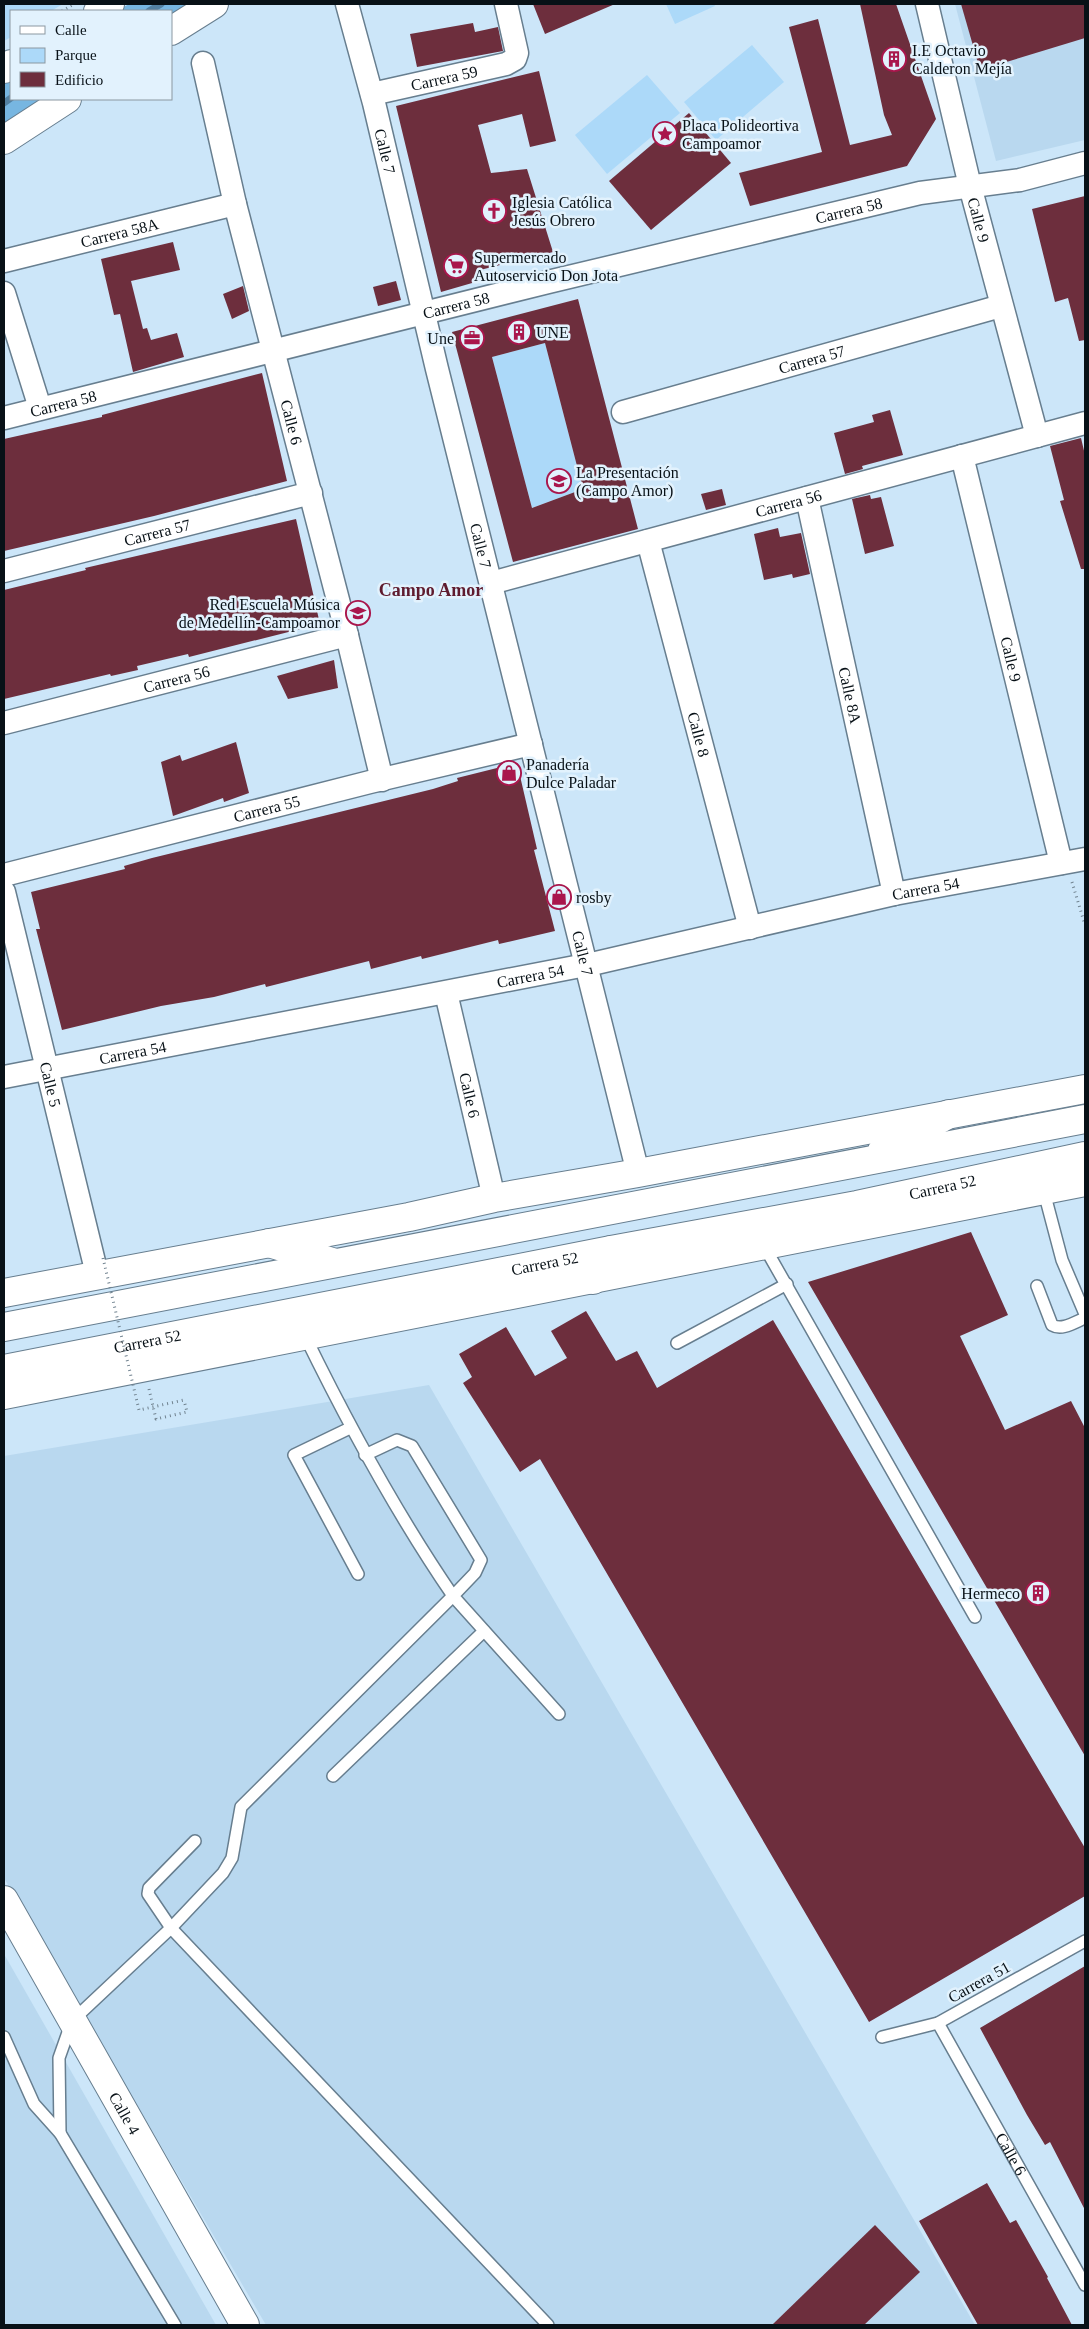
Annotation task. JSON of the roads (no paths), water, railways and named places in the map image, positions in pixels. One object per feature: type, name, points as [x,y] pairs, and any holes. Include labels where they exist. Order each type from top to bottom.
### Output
[{"type":"main road","points":[[172,30],[214,4]]},
{"type":"main road","points":[[4,140],[65,100]]},
{"type":"main road","points":[[4,1293],[100,1266],[269,1243],[409,1217],[494,1198],[638,1173],[1085,1089]]},
{"type":"main road","points":[[858,1164],[949,1114]]},
{"type":"main road","points":[[4,1327],[1085,1120]]},
{"type":"main road","name":"Carrera 52","points":[[4,1369],[611,1250],[858,1205],[1085,1156]]},
{"type":"main road","name":"Carrera 52","points":[[4,1395],[1002,1198],[1044,1192],[1085,1182]]},
{"type":"main road","points":[[858,1205],[1002,1198]]},
{"type":"main road","points":[[269,1243],[336,1263]]},
{"type":"main road","points":[[593,1280],[611,1250]]},
{"type":"main road","name":"Calle 4","points":[[4,1900],[245,2325]]},
{"type":"street","name":"Calle 7","points":[[347,4],[372,94],[424,314],[638,1173]]},
{"type":"street","name":"Carrera 59","points":[[372,94],[506,64],[515,59],[517,53],[506,4]]},
{"type":"street","name":"Calle 9","points":[[927,4],[970,186],[1037,436]]},
{"type":"street","name":"Calle 6","points":[[203,63],[235,204],[311,493],[382,780]]},
{"type":"street","name":"Carrera 58","points":[[4,418],[548,282],[920,193],[1020,180],[1085,163]]},
{"type":"street","name":"Carrera 58A","points":[[4,262],[235,204]]},
{"type":"street","points":[[4,293],[40,408]]},
{"type":"street","name":"Carrera 57","points":[[623,412],[1001,306]]},
{"type":"street","name":"Carrera 56","points":[[491,583],[1085,423]]},
{"type":"street","name":"Calle 9","points":[[962,456],[1071,861]]},
{"type":"street","name":"Carrera 57","points":[[4,571],[311,493]]},
{"type":"street","name":"Calle 8A","points":[[807,498],[894,894]]},
{"type":"street","name":"Calle 8","points":[[648,541],[750,928]]},
{"type":"street","name":"Carrera 56","points":[[4,723],[347,635]]},
{"type":"street","name":"Carrera 55","points":[[4,876],[531,744]]},
{"type":"street","name":"Carrera 54","points":[[4,1077],[446,993],[750,928],[894,894],[1071,861]]},
{"type":"street","name":"Calle 5","points":[[4,892],[47,1069],[100,1266]]},
{"type":"street","name":"Calle 6","points":[[446,993],[494,1198]]},
{"type":"lane","points":[[1044,1192],[1062,1260],[1085,1314]]},
{"type":"lane","points":[[764,1246],[975,1618]]},
{"type":"lane","points":[[677,1343],[787,1284]]},
{"type":"lane","points":[[1037,1286],[1052,1325],[1056,1327],[1065,1326],[1085,1318]]},
{"type":"lane","points":[[305,1336],[365,1455],[453,1596],[559,1714]]},
{"type":"lane","points":[[350,1428],[294,1455],[358,1574]]},
{"type":"lane","points":[[60,2133],[59,2058],[72,2021],[171,1928],[223,1873],[232,1858],[241,1807],[453,1596],[474,1574],[481,1560],[412,1446],[397,1440],[365,1455]]},
{"type":"lane","points":[[333,1776],[484,1631]]},
{"type":"lane","points":[[195,1841],[149,1888],[148,1894],[171,1928],[548,2325]]},
{"type":"lane","name":"Carrera 51","points":[[882,2037],[938,2023],[1085,1941]]},
{"type":"lane","name":"Calle 6","points":[[938,2023],[1085,2285]]},
{"type":"lane","points":[[4,2037],[34,2104],[60,2133],[175,2325]]},
{"type":"waterway","points":[[151,10],[161,4]]},
{"type":"waterway","points":[[4,103],[10,99]]},
{"type":"place","name":"I.E Octavio Calderon Mejía","points":[[894,59]]},
{"type":"place","name":"Placa Polideortiva Campoamor","points":[[665,134]]},
{"type":"place","name":"Iglesia Católica Jesús Obrero","points":[[494,211]]},
{"type":"place","name":"Supermercado Autoservicio Don Jota","points":[[456,266]]},
{"type":"place","name":"UNE","points":[[519,332]]},
{"type":"place","name":"Une","points":[[472,338]]},
{"type":"place","name":"La Presentación (Campo Amor)","points":[[559,481]]},
{"type":"place","name":"Red Escuela Música de Medellín-Campoamor","points":[[358,613]]},
{"type":"place","name":"Panadería Dulce Paladar","points":[[509,773]]},
{"type":"place","name":"rosby","points":[[559,897]]},
{"type":"place","name":"Hermeco","points":[[1038,1593]]},
{"type":"district","name":"Campo Amor","points":[[431,590]]}]
